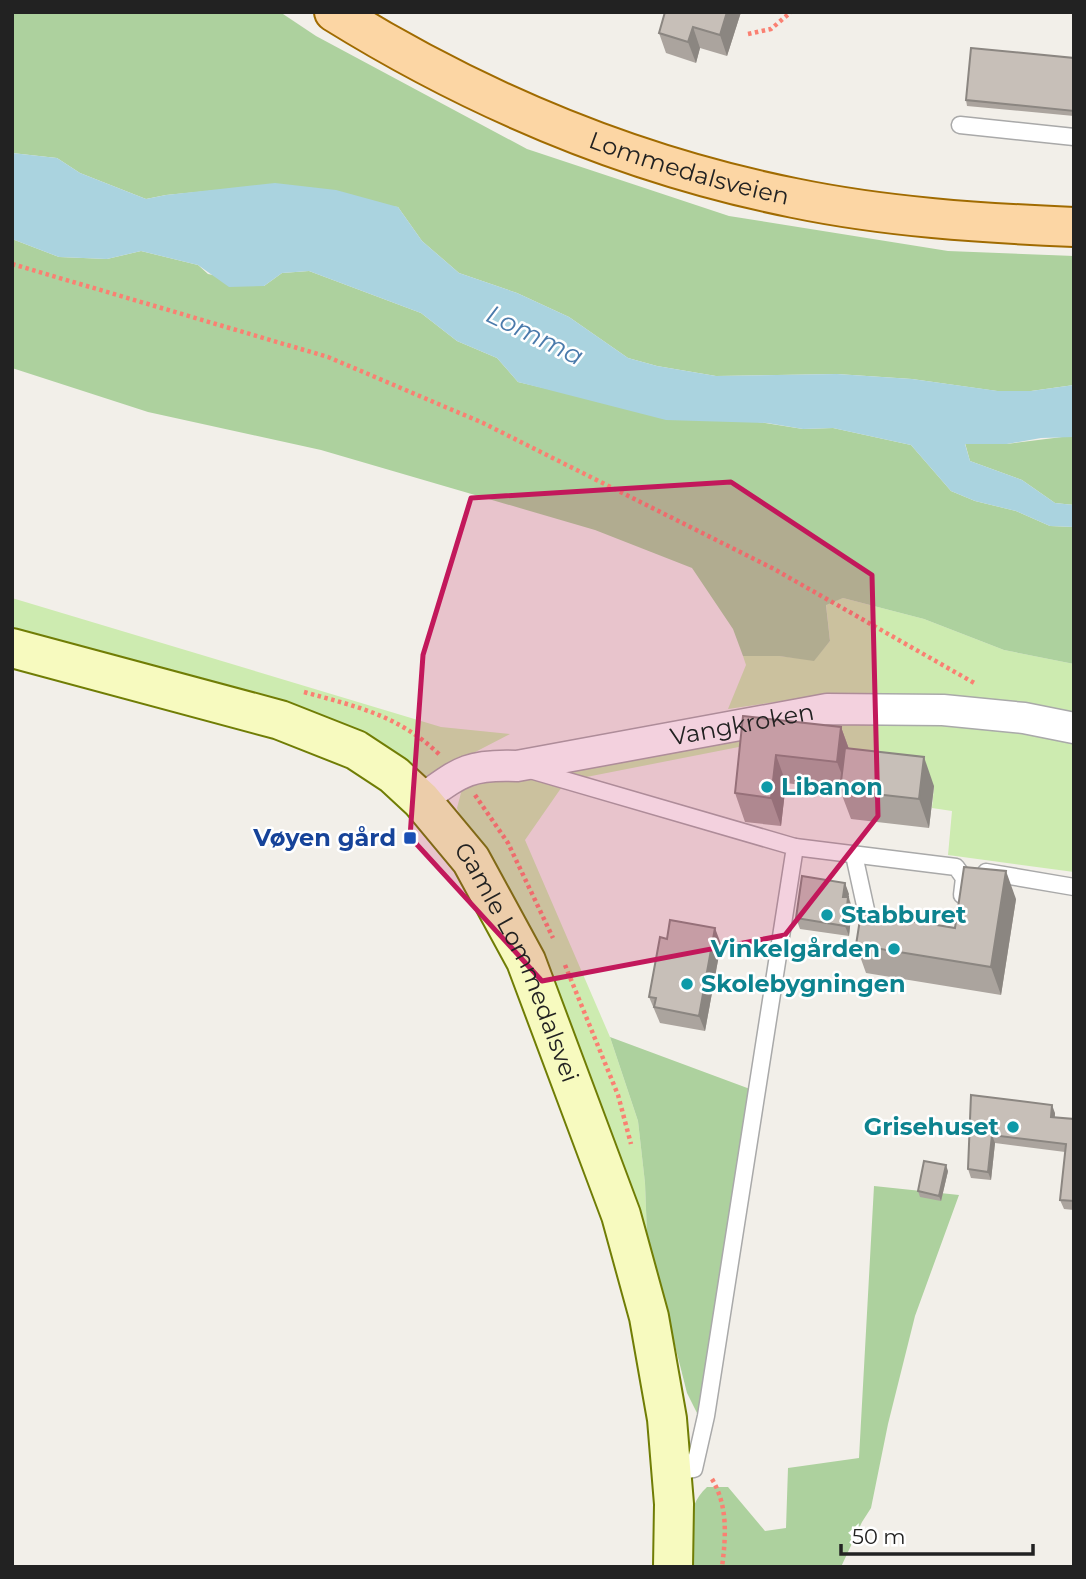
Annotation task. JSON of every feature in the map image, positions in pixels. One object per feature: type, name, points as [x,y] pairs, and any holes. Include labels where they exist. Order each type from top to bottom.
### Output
[{"type":"main road","name":"Lommedalsveien","points":[[334,12],[415,60],[477,92],[581,136],[659,163],[756,190],[863,210],[948,220],[1074,227]]},
{"type":"street","name":"Gamle Lommedalsvei","points":[[12,648],[260,714],[356,750],[394,775],[421,800],[471,860],[520,950],[593,1135],[621,1215],[649,1317],[667,1419],[685,1464],[673,1567]]},
{"type":"street","name":"Vangkroken","points":[[421,800],[458,773],[472,768],[488,765],[517,766],[827,709],[943,710],[1024,718],[1074,728]]},
{"type":"lane","points":[[960,125],[1074,137]]},
{"type":"lane","points":[[517,766],[795,848],[956,867],[1074,887]]},
{"type":"lane","points":[[685,1464],[713,1376],[795,848]]},
{"type":"lane","points":[[854,855],[868,919],[883,934],[894,936]]},
{"type":"lane","points":[[956,867],[964,878],[961,906]]},
{"type":"path","points":[[748,34],[771,29],[791,12]]},
{"type":"path","points":[[12,264],[328,357],[483,423],[774,569],[984,689]]},
{"type":"path","points":[[685,1464],[718,1489],[725,1514],[722,1567]]},
{"type":"highlighted area","points":[[731,482],[872,575],[878,816],[785,935],[542,981],[410,837],[423,655],[471,498]]},
{"type":"green space","points":[[12,12],[280,12],[316,36],[527,149],[729,216],[948,251],[1074,256],[1074,385],[1031,391],[997,391],[912,379],[837,374],[716,376],[657,366],[628,358],[569,317],[517,293],[459,273],[422,241],[398,207],[218,190],[146,199],[80,173],[57,158],[12,153]]},
{"type":"green space","points":[[12,239],[59,257],[107,259],[141,251],[198,265],[208,274],[264,286],[282,273],[309,271],[421,313],[457,341],[497,358],[518,382],[803,429],[833,428],[911,445],[951,491],[975,501],[1016,511],[1050,526],[1074,527],[1074,664],[1004,650],[924,619],[843,598],[826,605],[830,641],[814,661],[779,656],[743,656],[733,629],[692,568],[595,530],[321,450],[148,412],[12,368]]},
{"type":"green space","points":[[1074,437],[1074,505],[1055,503],[1022,480],[970,461],[965,443],[1007,444]]},
{"type":"green space","points":[[12,598],[441,727],[510,734],[425,778],[12,637]]},
{"type":"green space","points":[[843,598],[924,619],[1004,650],[1074,664],[1074,715],[844,696],[789,700],[728,709],[746,665],[743,656],[814,660],[830,641],[826,604]]},
{"type":"green space","points":[[947,719],[1074,743],[1074,872],[948,855],[952,811],[932,808],[934,786],[754,744],[566,781],[525,840],[610,1037],[638,1121],[647,1235],[626,1197],[457,808],[462,789],[469,783],[803,722]]},
{"type":"green space","points":[[610,1037],[750,1089],[699,1417],[687,1393],[647,1235],[638,1121]]},
{"type":"green space","points":[[874,1186],[959,1195],[915,1316],[888,1424],[871,1508],[841,1567],[690,1567],[689,1534],[692,1514],[700,1495],[707,1487],[728,1487],[765,1531],[786,1528],[788,1468],[859,1458]]},
{"type":"water","name":"Lomma","points":[[12,153],[57,158],[80,173],[146,199],[275,183],[336,190],[398,207],[422,241],[459,273],[517,293],[569,317],[628,358],[657,366],[716,376],[837,374],[912,379],[998,391],[1031,391],[1074,385],[1074,437],[1041,438],[1007,444],[965,444],[970,461],[1022,480],[1055,503],[1074,505],[1074,527],[1050,526],[1016,511],[975,501],[951,491],[911,445],[833,428],[803,429],[767,423],[666,420],[518,382],[497,358],[457,341],[421,313],[309,271],[282,273],[264,286],[229,287],[198,265],[141,251],[107,259],[59,257],[12,239]]},
{"type":"building","points":[[665,12],[727,12],[720,35],[693,27],[688,42],[659,33]]},
{"type":"building","points":[[971,48],[1074,58],[1074,111],[966,100]]},
{"type":"building","points":[[743,716],[841,727],[837,762],[776,755],[771,798],[735,793]]},
{"type":"building","points":[[845,748],[924,757],[919,799],[840,790]]},
{"type":"building","points":[[964,867],[1006,871],[991,967],[856,945],[861,913],[893,921],[955,928]]},
{"type":"building","name":"Stabburet","points":[[802,876],[845,883],[843,897],[848,897],[845,926],[796,918]]},
{"type":"building","name":"Skolebygningen","points":[[670,920],[715,928],[699,1016],[654,1007],[656,998],[649,997],[660,937],[667,939]]},
{"type":"building","points":[[971,1095],[1052,1105],[1051,1117],[1074,1119],[1074,1201],[1060,1200],[1066,1144],[992,1135],[988,1172],[968,1169]]},
{"type":"building","points":[[924,1161],[946,1165],[939,1196],[918,1191]]},
{"type":"place","name":"Libanon","points":[[767,787]]},
{"type":"place","name":"Vøyen gård","points":[[410,838]]},
{"type":"place","name":"Stabburet","points":[[827,915]]},
{"type":"place","name":"Vinkelgården","points":[[894,949]]},
{"type":"place","name":"Skolebygningen","points":[[687,984]]},
{"type":"place","name":"Grisehuset","points":[[1013,1127]]}]
